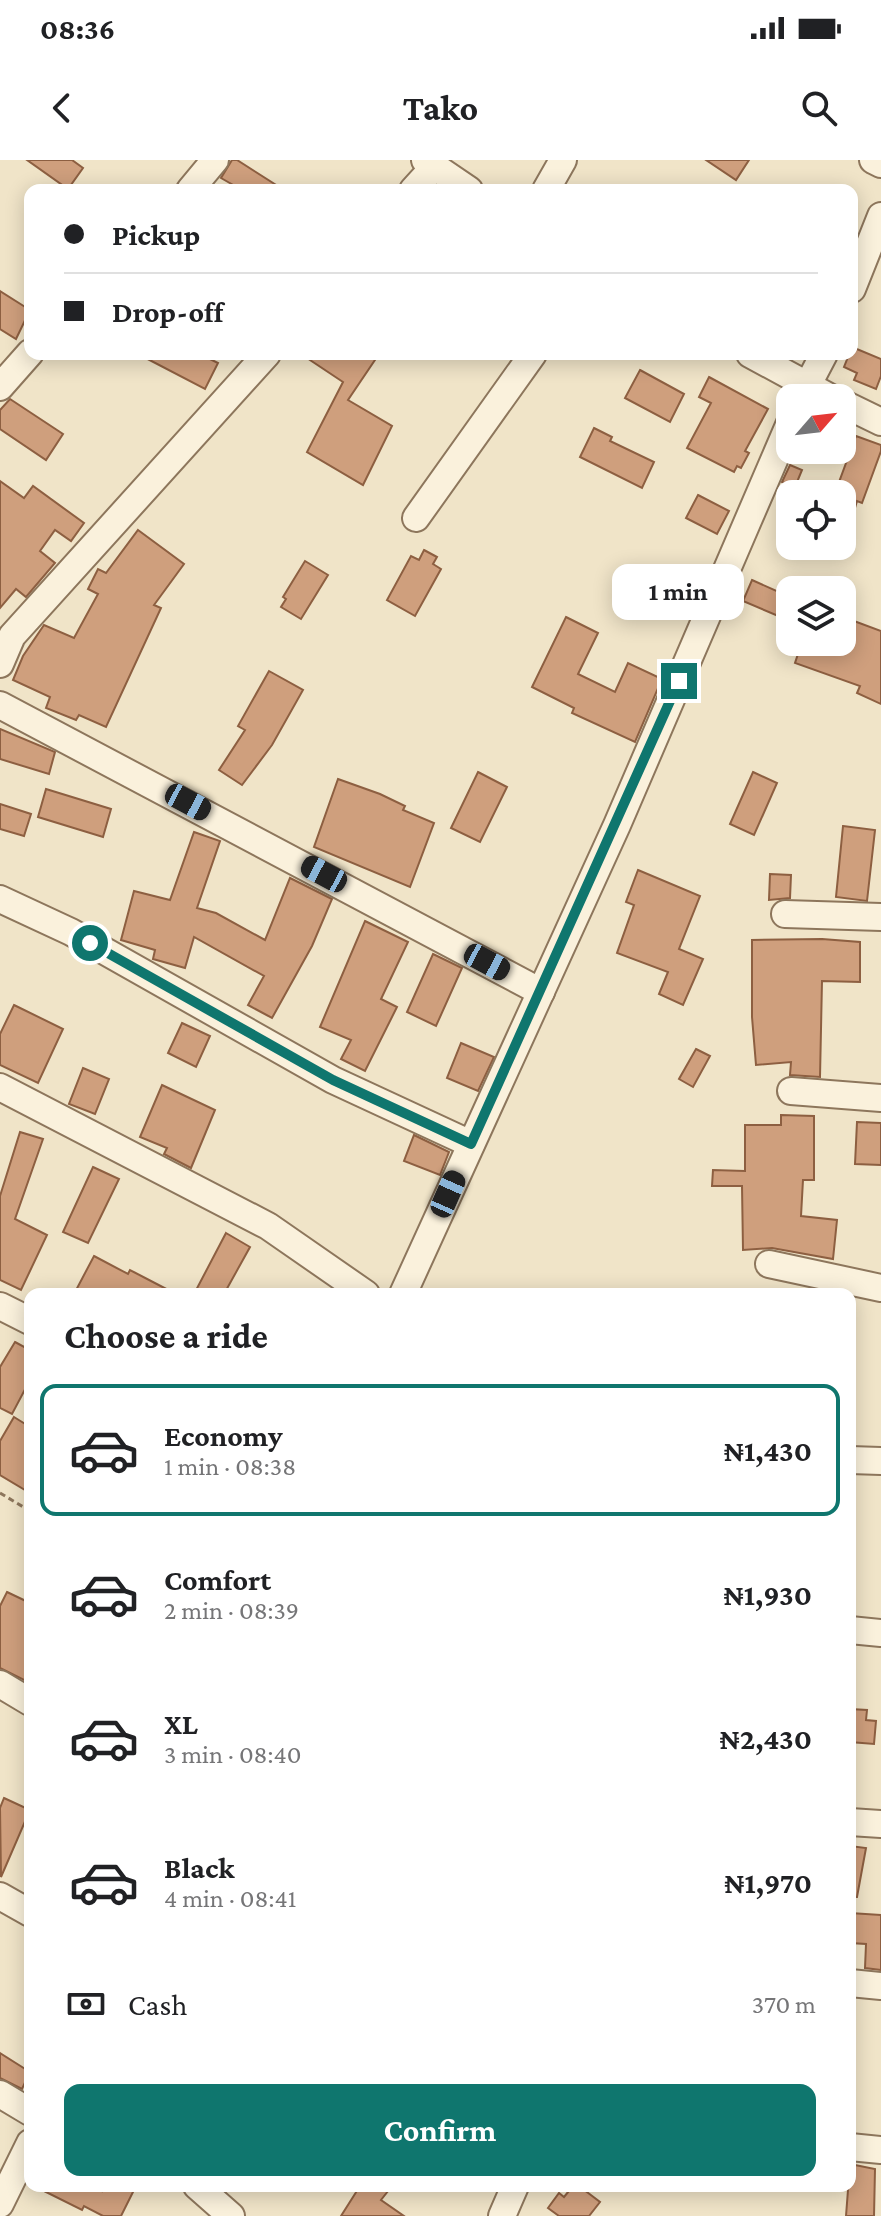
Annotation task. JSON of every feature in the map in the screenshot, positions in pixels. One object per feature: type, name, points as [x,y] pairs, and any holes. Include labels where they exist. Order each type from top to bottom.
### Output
[{"type":"street","points":[[195,184],[215,160]]},
{"type":"street","points":[[549,184],[563,160]]},
{"type":"street","points":[[873,160],[881,164]]},
{"type":"street","points":[[417,184],[430,163],[460,184]]},
{"type":"street","points":[[858,274],[881,216]]},
{"type":"street","points":[[0,387],[24,360]]},
{"type":"street","points":[[0,664],[12,636],[262,360]]},
{"type":"street","points":[[416,518],[529,360]]},
{"type":"street","points":[[758,360],[792,384]]},
{"type":"street","points":[[807,384],[821,360]]},
{"type":"street","points":[[856,410],[881,422]]},
{"type":"street","points":[[406,1288],[617,825],[776,456]]},
{"type":"street","points":[[0,705],[541,992]]},
{"type":"street","points":[[0,899],[71,932],[333,1080],[471,1144]]},
{"type":"street","points":[[785,914],[881,917]]},
{"type":"street","points":[[0,1087],[268,1226],[357,1288]]},
{"type":"street","points":[[791,1091],[881,1098]]},
{"type":"street","points":[[769,1264],[881,1288]]},
{"type":"street","points":[[0,1306],[24,1318]]},
{"type":"street","points":[[856,1460],[881,1461]]},
{"type":"street","points":[[856,1631],[881,1633]]},
{"type":"street","points":[[0,1684],[24,1698]]},
{"type":"street","points":[[856,1822],[881,1824]]},
{"type":"street","points":[[0,1896],[24,1910]]},
{"type":"street","points":[[856,1984],[881,1986]]},
{"type":"street","points":[[0,2094],[24,2108]]},
{"type":"street","points":[[856,2148],[881,2150]]},
{"type":"street","points":[[0,2204],[24,2155]]},
{"type":"street","points":[[204,2192],[231,2216]]},
{"type":"street","points":[[502,2216],[512,2192]]},
{"type":"path","points":[[0,1493],[24,1507]]},
{"type":"building","points":[[27,160],[72,160],[83,168],[72,184],[61,184]]},
{"type":"building","points":[[232,160],[237,160],[275,184],[232,184],[221,178]]},
{"type":"building","points":[[706,160],[749,160],[736,180]]},
{"type":"building","points":[[0,291],[24,306],[24,322],[16,339],[0,329]]},
{"type":"building","points":[[858,349],[881,359],[881,376],[876,389],[854,380],[857,373],[844,367],[847,360],[858,360]]},
{"type":"building","points":[[149,360],[212,360],[218,363],[205,389]]},
{"type":"building","points":[[310,360],[375,360],[348,400],[392,426],[363,485],[307,452],[343,382]]},
{"type":"building","points":[[640,370],[684,394],[670,422],[625,398]]},
{"type":"building","points":[[709,377],[768,409],[745,451],[749,453],[741,468],[737,466],[734,472],[687,448],[711,403],[699,397]]},
{"type":"building","points":[[10,399],[63,434],[46,460],[0,429],[0,410]]},
{"type":"building","points":[[594,428],[612,437],[610,441],[654,462],[642,488],[580,457]]},
{"type":"building","points":[[856,436],[881,445],[862,503],[857,501],[856,504],[856,480],[840,480],[846,464],[856,464]]},
{"type":"building","points":[[790,465],[802,470],[798,480],[783,480]]},
{"type":"building","points":[[0,481],[24,498],[33,486],[84,523],[71,541],[55,530],[40,551],[55,563],[26,597],[16,589],[0,608]]},
{"type":"building","points":[[698,495],[729,511],[717,534],[686,518]]},
{"type":"building","points":[[138,530],[184,564],[154,605],[161,608],[106,727],[79,715],[76,720],[46,708],[50,697],[13,680],[23,656],[44,625],[74,638],[98,594],[88,589],[98,569],[106,573]]},
{"type":"building","points":[[424,550],[437,557],[433,564],[441,569],[415,616],[387,600],[411,556],[419,560]]},
{"type":"building","points":[[305,561],[328,575],[301,619],[281,607],[286,599],[283,597]]},
{"type":"building","points":[[752,580],[776,591],[776,615],[743,601]]},
{"type":"building","points":[[566,617],[598,633],[578,674],[615,692],[628,663],[662,679],[635,742],[572,713],[574,708],[532,687]]},
{"type":"building","points":[[856,622],[881,631],[881,704],[857,693],[860,686],[795,663],[797,656],[856,656]]},
{"type":"building","points":[[269,671],[303,690],[272,745],[242,785],[219,770],[245,730],[238,726]]},
{"type":"building","points":[[0,729],[55,752],[49,774],[0,759]]},
{"type":"building","points":[[478,772],[507,787],[480,842],[451,828]]},
{"type":"building","points":[[753,772],[777,783],[754,835],[730,824]]},
{"type":"building","points":[[338,779],[380,794],[405,806],[403,810],[434,823],[410,887],[314,847]]},
{"type":"building","points":[[46,789],[111,809],[103,837],[38,817]]},
{"type":"building","points":[[0,804],[31,814],[24,836],[0,829]]},
{"type":"building","points":[[843,826],[875,830],[867,901],[836,897]]},
{"type":"building","points":[[194,832],[220,841],[197,908],[216,913],[265,940],[290,878],[332,899],[312,946],[272,1018],[248,1005],[264,976],[194,937],[185,968],[153,959],[155,950],[121,940],[134,891],[170,900]]},
{"type":"building","points":[[638,870],[700,896],[679,949],[703,959],[683,1005],[659,994],[668,972],[617,953],[634,905],[626,902]]},
{"type":"building","points":[[770,874],[791,875],[790,898],[769,900]]},
{"type":"building","points":[[365,921],[408,942],[381,999],[397,1007],[365,1071],[341,1059],[351,1040],[320,1027]]},
{"type":"building","points":[[752,940],[860,942],[860,982],[822,981],[820,1077],[790,1075],[791,1062],[756,1065],[752,1017]]},
{"type":"building","points":[[433,954],[462,968],[436,1026],[407,1012]]},
{"type":"building","points":[[14,1005],[63,1029],[38,1083],[0,1065],[0,1034]]},
{"type":"building","points":[[182,1023],[210,1036],[196,1067],[168,1053]]},
{"type":"building","points":[[461,1043],[494,1057],[478,1091],[447,1078]]},
{"type":"building","points":[[696,1049],[710,1056],[693,1087],[679,1079]]},
{"type":"building","points":[[83,1068],[109,1079],[95,1114],[69,1104]]},
{"type":"building","points":[[162,1085],[215,1110],[191,1168],[164,1154],[167,1148],[140,1137]]},
{"type":"building","points":[[781,1115],[814,1116],[814,1180],[803,1180],[801,1216],[837,1220],[833,1259],[772,1248],[743,1250],[742,1186],[712,1186],[713,1170],[745,1171],[745,1125],[781,1125]]},
{"type":"building","points":[[857,1122],[881,1123],[881,1165],[855,1164]]},
{"type":"building","points":[[20,1132],[43,1139],[15,1219],[47,1235],[21,1290],[0,1280],[0,1196]]},
{"type":"building","points":[[414,1135],[449,1152],[440,1175],[404,1161]]},
{"type":"building","points":[[93,1167],[119,1179],[88,1243],[63,1232]]},
{"type":"building","points":[[226,1233],[250,1247],[227,1288],[197,1288]]},
{"type":"building","points":[[94,1256],[164,1288],[77,1288]]},
{"type":"building","points":[[15,1342],[24,1347],[24,1391],[12,1414],[0,1408],[0,1367]]},
{"type":"building","points":[[14,1417],[24,1423],[24,1489],[0,1475],[0,1441]]},
{"type":"building","points":[[7,1592],[24,1600],[24,1680],[0,1668],[0,1606]]},
{"type":"building","points":[[856,1709],[867,1710],[866,1720],[876,1721],[874,1744],[856,1742]]},
{"type":"building","points":[[4,1798],[24,1807],[24,1824],[1,1877],[0,1808]]},
{"type":"building","points":[[856,1847],[866,1848],[856,1897]]},
{"type":"building","points":[[856,1913],[881,1915],[881,1970],[865,1968],[866,1944],[856,1943]]},
{"type":"building","points":[[0,2053],[24,2068],[22,2089],[0,2078]]},
{"type":"building","points":[[856,2165],[875,2169],[874,2216],[846,2216],[848,2192],[856,2192]]},
{"type":"building","points":[[46,2192],[133,2192],[121,2216],[103,2216],[84,2206],[82,2210]]},
{"type":"building","points":[[356,2192],[387,2192],[381,2200],[404,2216],[341,2216]]},
{"type":"building","points":[[568,2192],[587,2192],[600,2202],[589,2216],[559,2216],[548,2208],[559,2193],[564,2197]]},
{"type":"route","points":[[90,943],[333,1080],[471,1144],[617,825],[679,681]]}]
